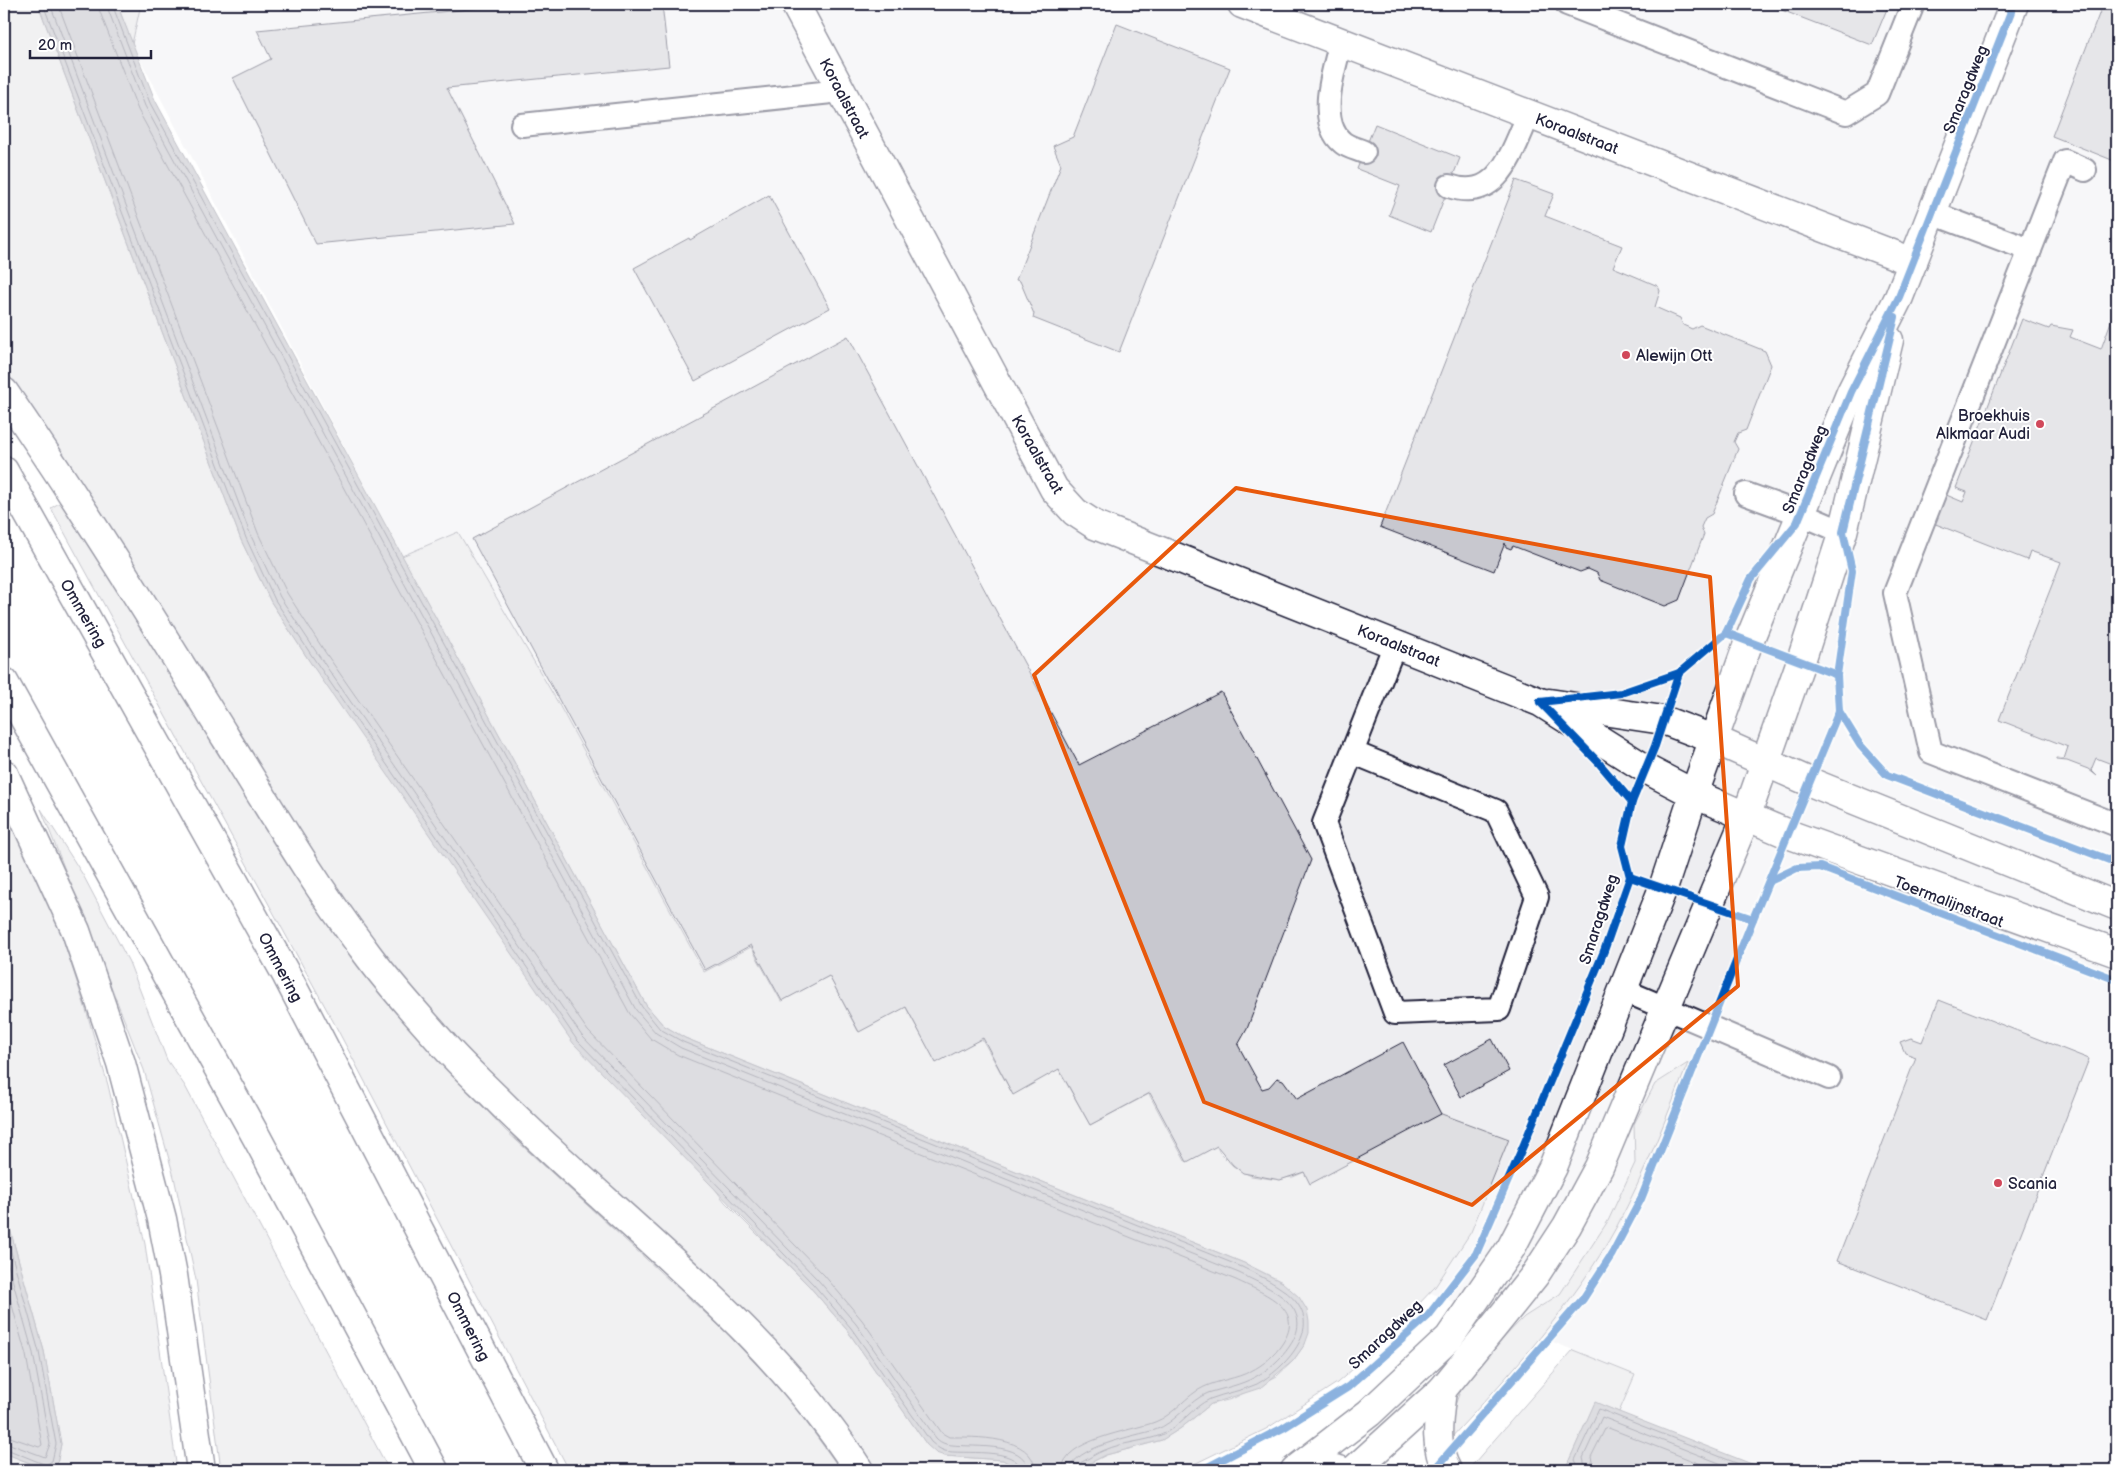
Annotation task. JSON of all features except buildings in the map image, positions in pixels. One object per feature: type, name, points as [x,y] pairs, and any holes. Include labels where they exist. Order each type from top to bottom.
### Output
[{"type":"main road","name":"Koraalstraat","points":[[794,4],[1054,489],[1075,512],[1095,525],[1540,702],[1646,769],[1694,794]]},
{"type":"main road","name":"Koraalstraat","points":[[1242,4],[1279,11],[1341,42],[1913,262]]},
{"type":"main road","name":"Smaragdweg","points":[[1303,1468],[1369,1413],[1449,1338],[1511,1248],[1553,1167],[1663,888],[1713,739],[1801,514],[1851,392],[1899,297],[2014,4]]},
{"type":"main road","name":"Smaragdweg","points":[[1354,1470],[1442,1390],[1535,1275],[1567,1226],[1599,1167],[1746,817],[1801,661],[1843,532],[1899,297]]},
{"type":"main road","points":[[4,392],[71,490],[306,866],[363,949],[446,1048],[539,1141],[749,1335],[788,1376],[837,1436],[859,1470]]},
{"type":"main road","name":"Ommering","points":[[4,471],[287,976],[544,1470]]},
{"type":"main road","points":[[4,682],[252,1130],[434,1470]]},
{"type":"main road","name":"Koraalstraat","points":[[1540,702],[1663,720],[1766,761]]},
{"type":"main road","points":[[1766,761],[1819,786],[2117,906]]},
{"type":"main road","points":[[4,774],[76,931],[122,1063],[162,1219],[173,1274],[201,1470]]},
{"type":"main road","name":"Toermalijnstraat","points":[[1694,794],[1797,838],[2117,952]]},
{"type":"main road","points":[[1442,1390],[1437,1432],[1442,1462],[1446,1470]]},
{"type":"main road","points":[[1303,1468],[1339,1470]]},
{"type":"lane","points":[[1567,4],[1846,113],[1877,94],[1913,4]]},
{"type":"lane","points":[[1341,42],[1330,83],[1330,124],[1334,134],[1343,143],[1364,152]]},
{"type":"lane","points":[[522,124],[841,91]]},
{"type":"lane","points":[[1449,186],[1462,190],[1478,189],[1493,181],[1507,163],[1529,114]]},
{"type":"lane","points":[[2085,170],[2065,161],[1895,592],[1932,752],[2117,825]]},
{"type":"lane","points":[[1932,212],[2030,250]]},
{"type":"lane","points":[[1746,494],[1843,532]]},
{"type":"lane","points":[[1354,753],[1496,812],[1537,896],[1499,1009],[1396,1013],[1324,823],[1354,753],[1395,644]]},
{"type":"lane","points":[[1623,990],[1829,1078]]},
{"type":"highlighted area","points":[[1236,488],[1710,577],[1738,986],[1472,1205],[1204,1102],[1034,675]]},
{"type":"shaded area","points":[[4,4],[38,4],[241,540],[271,602],[310,662],[725,1202],[810,1287],[847,1330],[927,1445],[945,1456],[1003,1460],[1019,1470],[867,1470],[445,1034],[355,922],[4,368]]},
{"type":"shaded area","points":[[117,4],[141,4],[132,44]]},
{"type":"shaded area","points":[[141,4],[2117,4],[2117,1470],[1468,1470],[1573,1350],[758,1023],[646,1005],[402,556],[132,44]]},
{"type":"shaded area","points":[[64,500],[337,936],[402,1019],[505,1130],[727,1333],[790,1400],[841,1470],[569,1470],[333,1021],[51,508]]},
{"type":"shaded area","points":[[458,532],[557,701],[704,972],[751,947],[781,1001],[829,976],[858,1031],[905,1006],[936,1062],[981,1037],[1012,1093],[1058,1068],[1090,1125],[1149,1094],[1185,1161],[1216,1145],[1220,1153],[1233,1166],[1251,1176],[1272,1179],[1293,1177],[1439,1113],[1509,1139],[1471,1232],[1435,1287],[1378,1347],[1337,1383],[1266,1429],[1182,1470],[1076,1470],[1106,1455],[1162,1440],[1181,1428],[1211,1404],[1232,1399],[1277,1376],[1293,1361],[1305,1344],[1282,1282],[1244,1263],[685,1038],[663,1025],[646,1005],[402,556]]},
{"type":"shaded area","points":[[4,802],[44,888],[60,930],[108,1085],[145,1244],[177,1470],[48,1470],[57,1464],[61,1444],[44,1351],[4,1208]]},
{"type":"shaded area","points":[[41,809],[83,875],[129,962],[167,1060],[185,1086],[389,1470],[221,1470],[196,1280],[174,1177],[144,1070]]},
{"type":"shaded area","points":[[1688,1063],[1637,1186],[1600,1255],[1540,1338],[1449,1440],[1449,1422],[1462,1386],[1473,1369],[1524,1317],[1560,1294],[1608,1221],[1635,1163],[1634,1124],[1655,1084]]},
{"type":"shaded area","points":[[1573,1350],[1635,1375],[1619,1412],[1595,1403],[1567,1465],[1580,1470],[1468,1470]]},
{"type":"shaded area","points":[[5,1453],[47,1470],[4,1470]]},
{"type":"water","points":[[38,4],[117,4],[155,100],[646,1005],[663,1025],[685,1038],[1244,1263],[1282,1282],[1299,1297],[1307,1310],[1309,1322],[1309,1333],[1305,1344],[1293,1361],[1260,1388],[1211,1404],[1181,1428],[1162,1440],[1106,1455],[1076,1470],[1019,1470],[1003,1460],[945,1456],[936,1453],[927,1445],[847,1330],[810,1287],[573,1043],[310,662],[271,602],[241,540]]},
{"type":"water","points":[[4,1208],[44,1351],[61,1444],[57,1464],[48,1470],[4,1453]]},
{"type":"water","points":[[1595,1402],[1767,1470],[1580,1470],[1567,1465]]},
{"type":"cycle path","points":[[1202,1470],[1283,1428],[1348,1387],[1428,1316],[1476,1254],[1604,951],[1630,877],[1622,846],[1632,802],[1655,746],[1679,673],[1726,633],[1751,579],[1797,523],[1851,392],[1899,297],[2014,4]]},
{"type":"cycle path","points":[[1434,1470],[1583,1299],[1612,1254],[1641,1199],[1839,711],[1837,675],[1852,571],[1843,532],[1895,317]]},
{"type":"cycle path","points":[[1726,633],[1837,675]]},
{"type":"cycle path","points":[[1540,702],[1621,693],[1679,673]]},
{"type":"cycle path","points":[[1540,702],[1598,762],[1632,802]]},
{"type":"cycle path","points":[[1839,711],[1860,745],[1887,775],[2117,863]]},
{"type":"cycle path","points":[[1770,881],[1797,868],[1820,867],[2117,980]]},
{"type":"cycle path","points":[[1630,877],[1753,919]]},
{"type":"place","name":"Alewijn Ott","points":[[1626,355]]},
{"type":"place","name":"Broekhuis Alkmaar Audi","points":[[2040,424]]},
{"type":"place","name":"Scania","points":[[1998,1183]]}]
